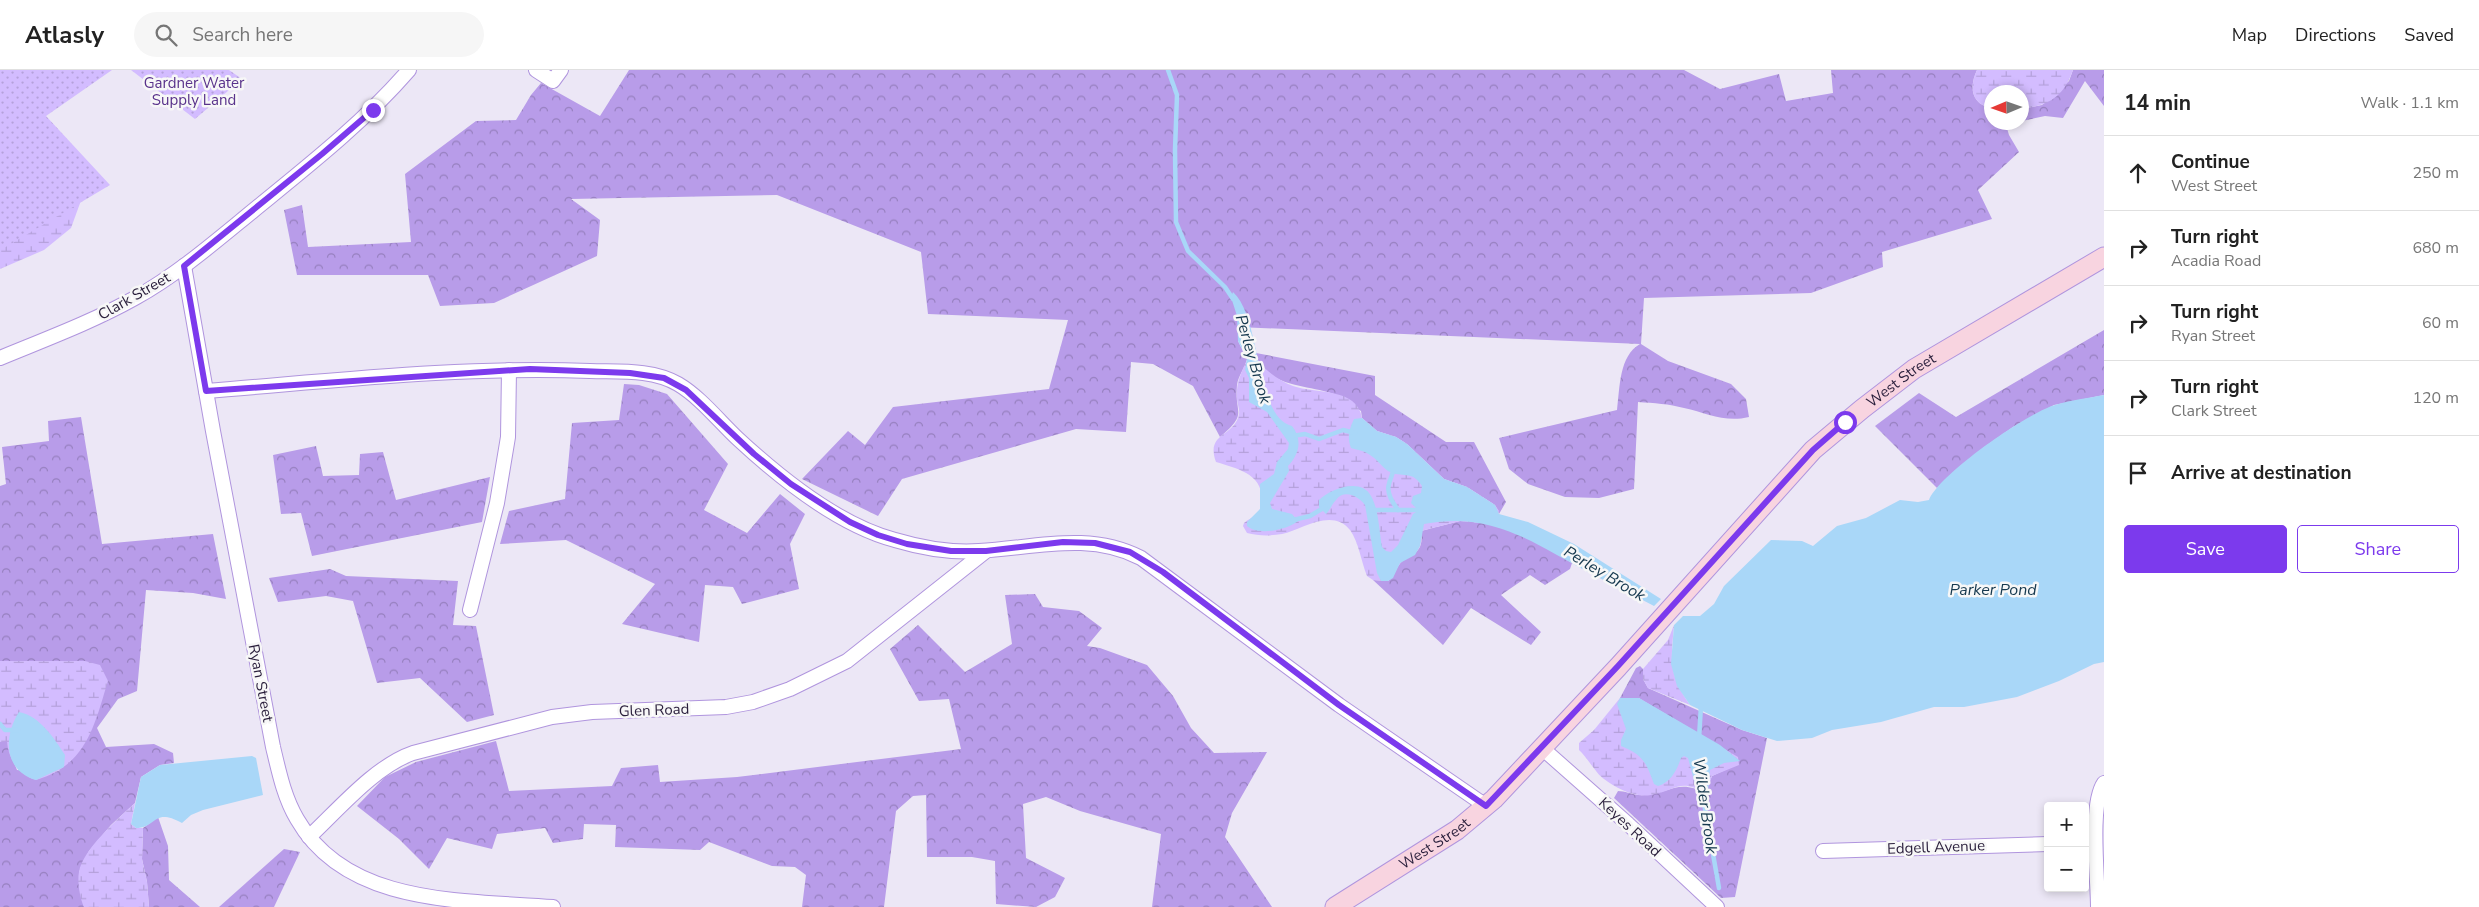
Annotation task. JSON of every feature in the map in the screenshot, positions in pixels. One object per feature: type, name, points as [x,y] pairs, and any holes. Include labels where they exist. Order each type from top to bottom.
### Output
[{"type":"main road","name":"West Street","points":[[1335,907],[1416,857],[1456,830],[1486,806],[1542,748],[1813,450],[1914,369],[2104,257]]},
{"type":"street","name":"Clark Street","points":[[0,358],[111,311],[148,290],[184,266],[348,133],[409,70]]},
{"type":"street","points":[[536,70],[553,81],[561,70]]},
{"type":"street","name":"Ryan Street","points":[[184,266],[280,779],[290,806],[309,837],[321,850],[342,867],[383,886],[450,898],[553,907]]},
{"type":"street","points":[[470,610],[497,502],[508,437],[509,370]]},
{"type":"street","points":[[206,391],[509,370],[630,373],[664,378],[686,390],[778,474],[850,522],[878,535],[907,544],[951,551],[986,551],[1063,542],[1095,543],[1130,552],[1163,572],[1339,705],[1486,806]]},
{"type":"street","name":"Glen Road","points":[[309,837],[380,772],[397,760],[413,753],[552,717],[592,712],[734,706],[772,696],[810,681],[860,651],[986,551]]},
{"type":"street","name":"Keyes Road","points":[[1542,748],[1628,824],[1717,907]]},
{"type":"street","points":[[2098,907],[2091,843],[2098,798],[2104,783]]},
{"type":"street","name":"Edgell Avenue","points":[[1824,851],[2044,844]]},
{"type":"green space","name":"Gardner Water Supply Land","points":[[0,70],[112,70],[46,116],[110,185],[4,248],[0,248]]},
{"type":"green space","name":"Gardner Water Supply Land","points":[[131,70],[229,70],[242,79],[195,119]]},
{"type":"green space","points":[[629,70],[1684,70],[1720,89],[1779,74],[1786,101],[1833,93],[1831,70],[1977,70],[1974,76],[1973,88],[1976,99],[1984,106],[1984,130],[2008,130],[2019,152],[1978,190],[1992,219],[1882,252],[1883,267],[1811,293],[1644,298],[1641,344],[1668,361],[1731,384],[1746,399],[1749,417],[1732,419],[1716,417],[1673,406],[1638,402],[1634,489],[1599,498],[1565,497],[1528,484],[1509,469],[1499,438],[1617,410],[1624,364],[1633,349],[1640,344],[1238,327],[1238,341],[1247,359],[1237,385],[1237,417],[1229,429],[1220,437],[1193,386],[1153,364],[1131,362],[1126,432],[1076,429],[902,479],[878,516],[802,479],[848,431],[865,445],[893,407],[1049,389],[1068,320],[928,314],[921,252],[777,195],[571,199],[600,220],[597,256],[494,303],[440,306],[428,275],[297,275],[284,210],[302,205],[308,247],[411,242],[405,174],[476,121],[516,120],[531,95],[541,83],[600,116]]},
{"type":"green space","points":[[1977,70],[2073,70],[2060,93],[2048,102],[2029,108],[2029,85],[1984,85],[1984,106],[1979,103],[1974,94],[1974,76]]},
{"type":"green space","points":[[2073,70],[2104,70],[2104,106],[2085,81],[2063,118],[2045,116],[2029,119],[2029,108],[2042,105],[2069,81]]},
{"type":"green space","points":[[0,170],[83,195],[71,228],[44,250],[0,269]]},
{"type":"green space","points":[[2104,330],[2104,395],[2054,405],[2013,427],[1983,448],[1937,488],[1875,426],[1919,393],[1956,417]]},
{"type":"green space","points":[[1256,353],[1375,376],[1375,395],[1446,442],[1474,442],[1506,502],[1499,514],[1495,505],[1467,487],[1444,479],[1407,444],[1396,437],[1377,431],[1362,418],[1361,411],[1344,399],[1324,391],[1277,379],[1260,364]]},
{"type":"green space","points":[[1246,362],[1258,362],[1274,376],[1293,386],[1334,393],[1352,401],[1359,408],[1362,418],[1377,431],[1396,437],[1407,444],[1444,479],[1467,487],[1495,505],[1499,511],[1491,524],[1460,521],[1421,531],[1418,550],[1397,567],[1392,578],[1388,581],[1373,580],[1367,576],[1358,546],[1350,530],[1343,523],[1326,520],[1278,535],[1247,533],[1243,526],[1261,507],[1261,490],[1252,477],[1246,473],[1216,462],[1214,452],[1214,445],[1217,440],[1236,421],[1239,412],[1237,399],[1238,384]]},
{"type":"green space","points":[[624,384],[639,385],[667,394],[728,464],[704,510],[747,533],[780,494],[805,514],[790,544],[799,589],[742,604],[733,587],[705,585],[699,642],[622,624],[655,584],[566,540],[500,544],[509,511],[565,499],[572,423],[619,420]]},
{"type":"green space","points":[[81,417],[102,544],[213,534],[226,599],[193,593],[146,590],[137,691],[118,699],[97,728],[106,747],[154,744],[173,753],[174,763],[160,765],[141,777],[135,803],[111,825],[89,851],[79,872],[84,907],[0,907],[0,486],[6,484],[2,447],[49,441],[48,421]],"holes":[[[13,760],[60,770],[53,773],[17,770]]]},
{"type":"green space","points":[[316,446],[323,476],[359,475],[360,454],[383,452],[396,500],[490,477],[482,522],[312,556],[301,513],[281,514],[273,455]]},
{"type":"green space","points":[[1460,521],[1479,522],[1502,527],[1533,540],[1572,563],[1570,569],[1545,585],[1530,575],[1501,595],[1541,632],[1531,645],[1471,608],[1443,645],[1373,580],[1388,581],[1393,576],[1397,567],[1418,550],[1422,539],[1421,531]]},
{"type":"green space","points":[[330,569],[346,576],[458,581],[453,625],[476,626],[494,715],[467,722],[420,678],[377,683],[353,601],[326,596],[278,602],[269,578]]},
{"type":"green space","points":[[1035,594],[1043,607],[1079,611],[1102,628],[1087,646],[1100,648],[1147,665],[1173,696],[1191,728],[1214,753],[1267,752],[1232,813],[1225,837],[1272,907],[1152,907],[1161,834],[1080,811],[1046,797],[1023,804],[1026,858],[1065,878],[1055,897],[1036,907],[996,904],[995,861],[972,857],[927,857],[926,795],[913,796],[896,811],[884,907],[802,907],[806,875],[795,867],[772,866],[709,842],[700,850],[615,847],[616,825],[584,824],[583,839],[553,843],[545,828],[497,834],[492,849],[447,838],[429,869],[399,839],[357,806],[385,777],[416,762],[496,741],[509,791],[612,786],[621,768],[658,765],[660,782],[737,777],[961,749],[949,699],[919,701],[890,649],[918,625],[965,672],[1012,644],[1005,595]]},
{"type":"green space","points":[[1674,625],[1672,658],[1674,675],[1690,705],[1648,688],[1643,679],[1643,669],[1668,640]]},
{"type":"green space","points":[[0,661],[85,661],[100,665],[108,681],[93,728],[78,754],[67,765],[36,780],[24,774],[15,765],[7,741],[0,742]]},
{"type":"green space","points":[[1640,666],[1643,669],[1643,679],[1648,688],[1742,730],[1767,738],[1735,897],[1721,898],[1614,798],[1618,791],[1648,795],[1679,787],[1696,789],[1705,794],[1712,776],[1725,770],[1639,698],[1620,698],[1636,668]]},
{"type":"green space","points":[[1620,698],[1639,698],[1738,757],[1739,765],[1712,776],[1705,794],[1690,786],[1684,786],[1645,796],[1614,786],[1598,774],[1579,750],[1579,743],[1594,730]]},
{"type":"green space","points":[[135,803],[131,824],[136,828],[143,828],[142,859],[147,882],[149,907],[84,907],[78,880],[82,863],[94,844]]},
{"type":"green space","points":[[158,817],[168,846],[169,880],[200,907],[149,907],[147,882],[142,859],[143,828]]},
{"type":"green space","points":[[284,849],[300,852],[274,907],[219,907]]},
{"type":"water","points":[[1233,292],[1242,305],[1249,322],[1264,386],[1271,404],[1280,418],[1292,426],[1298,436],[1298,447],[1295,457],[1288,466],[1289,471],[1270,503],[1272,509],[1292,514],[1298,521],[1287,527],[1272,531],[1252,529],[1247,526],[1247,522],[1260,509],[1260,484],[1274,474],[1277,462],[1288,449],[1289,443],[1267,412],[1249,402],[1249,378],[1245,370],[1247,359],[1238,341],[1237,316],[1231,297]]},
{"type":"water","name":"Parker Pond","points":[[2104,395],[2104,662],[2094,664],[2059,681],[2017,697],[1964,707],[1934,707],[1881,722],[1832,730],[1812,738],[1777,741],[1742,730],[1690,705],[1677,686],[1671,664],[1674,625],[1683,616],[1700,616],[1714,604],[1724,586],[1771,540],[1802,541],[1813,546],[1837,526],[1866,518],[1900,500],[1918,502],[1929,500],[1949,475],[1985,446],[2025,420],[2055,405]]},
{"type":"water","points":[[1362,418],[1377,431],[1396,437],[1407,444],[1444,479],[1467,487],[1495,505],[1499,514],[1528,522],[1574,544],[1661,599],[1654,606],[1509,531],[1490,525],[1469,522],[1448,521],[1424,524],[1420,546],[1415,555],[1400,563],[1393,578],[1388,581],[1381,581],[1377,573],[1365,505],[1359,499],[1347,494],[1339,497],[1326,514],[1319,507],[1319,500],[1338,489],[1353,486],[1366,490],[1376,508],[1382,547],[1386,551],[1391,552],[1398,545],[1413,514],[1416,512],[1417,509],[1411,503],[1413,496],[1421,493],[1422,486],[1418,481],[1410,476],[1388,471],[1375,458],[1351,448],[1349,433],[1351,426],[1354,419]]},
{"type":"water","points":[[1620,698],[1639,698],[1720,745],[1740,761],[1724,763],[1710,770],[1708,792],[1705,794],[1696,788],[1688,758],[1684,756],[1667,782],[1658,786],[1654,784],[1643,760],[1621,746],[1621,740],[1626,729],[1617,704]]},
{"type":"water","points":[[19,712],[34,718],[51,735],[65,755],[64,767],[36,780],[25,776],[18,769],[12,761],[9,742],[10,732]]},
{"type":"water","points":[[252,756],[256,758],[263,795],[203,810],[191,815],[182,823],[166,817],[156,819],[143,827],[136,828],[131,824],[141,777],[160,765]]},
{"type":"waterway","name":"Perley Brook","points":[[1168,70],[1177,95],[1175,150],[1176,222],[1188,251],[1225,287],[1233,299]]},
{"type":"waterway","points":[[1292,436],[1305,434],[1319,439],[1343,430],[1355,433]]},
{"type":"waterway","points":[[1393,469],[1388,491],[1398,510]]},
{"type":"waterway","name":"Perley Brook","points":[[1293,520],[1310,516],[1325,507]]},
{"type":"waterway","points":[[1371,510],[1420,510]]},
{"type":"waterway","name":"Wilder Brook","points":[[1699,738],[1701,706]]},
{"type":"waterway","points":[[0,724],[5,730],[18,730]]},
{"type":"waterway","name":"Wilder Brook","points":[[1701,786],[1719,888]]},
{"type":"route","points":[[373,110],[348,133],[184,266],[206,391],[440,373],[530,369],[648,374],[664,378],[680,385],[686,390],[754,454],[791,484],[850,522],[878,535],[907,544],[951,551],[986,551],[1063,542],[1084,542],[1106,545],[1130,552],[1163,572],[1274,658],[1339,705],[1486,806],[1618,666],[1813,450],[1845,422]]}]
